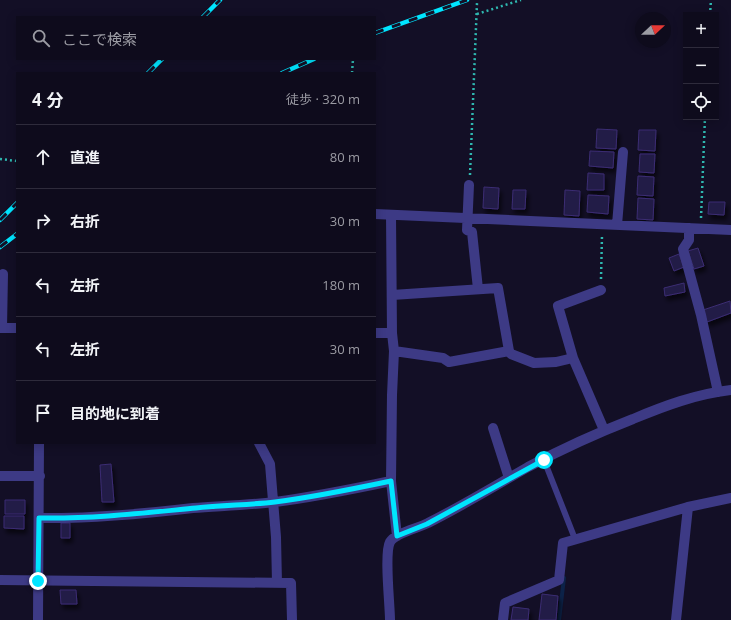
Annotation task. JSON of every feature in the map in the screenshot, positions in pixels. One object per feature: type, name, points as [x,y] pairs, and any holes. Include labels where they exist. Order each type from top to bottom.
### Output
[{"type":"street","points":[[617,225],[623,152]]},
{"type":"street","points":[[469,185],[467,230],[472,232],[478,289]]},
{"type":"street","points":[[376,214],[731,230]]},
{"type":"street","points":[[391,214],[392,333],[394,351],[391,481],[397,536]]},
{"type":"street","points":[[690,228],[689,240],[682,249],[701,315],[718,392]]},
{"type":"street","points":[[3,274],[1,328],[16,328]]},
{"type":"street","points":[[392,295],[498,288],[509,352]]},
{"type":"street","points":[[601,290],[558,306],[573,358],[604,430]]},
{"type":"street","points":[[376,333],[392,333]]},
{"type":"street","points":[[394,351],[443,358],[449,362],[509,352],[534,363],[556,362],[573,358]]},
{"type":"street","points":[[390,620],[388,550],[392,540],[397,536],[427,524],[509,478],[604,430],[660,408],[695,397],[731,390]]},
{"type":"street","points":[[493,428],[509,478]]},
{"type":"street","points":[[38,620],[39,444]]},
{"type":"street","points":[[260,444],[270,464],[276,537],[277,583]]},
{"type":"street","points":[[0,476],[40,476]]},
{"type":"street","points":[[39,518],[68,519],[128,515],[273,502],[308,497],[391,481]]},
{"type":"street","points":[[503,620],[505,603],[559,580],[563,543],[688,507],[731,498]]},
{"type":"street","points":[[676,620],[688,507]]},
{"type":"street","points":[[0,580],[291,583],[292,620]]},
{"type":"lane","points":[[544,460],[576,539]]},
{"type":"path","points":[[477,14],[521,0]]},
{"type":"path","points":[[710,12],[711,0]]},
{"type":"path","points":[[469,185],[478,2]]},
{"type":"path","points":[[352,72],[353,60]]},
{"type":"path","points":[[700,229],[705,120]]},
{"type":"path","points":[[0,159],[16,161]]},
{"type":"path","points":[[601,290],[602,235],[609,236]]},
{"type":"building","points":[[597,129],[617,130],[616,149],[596,148]]},
{"type":"building","points":[[639,130],[656,130],[655,151],[638,150]]},
{"type":"building","points":[[590,151],[614,152],[613,168],[589,166]]},
{"type":"building","points":[[640,154],[655,154],[654,173],[639,172]]},
{"type":"building","points":[[588,173],[604,174],[604,190],[587,190]]},
{"type":"building","points":[[638,176],[654,177],[653,196],[637,195]]},
{"type":"building","points":[[484,187],[499,188],[498,209],[483,208]]},
{"type":"building","points":[[513,190],[526,190],[525,209],[512,209]]},
{"type":"building","points":[[565,190],[580,191],[579,216],[564,215]]},
{"type":"building","points":[[588,195],[609,196],[608,214],[587,212]]},
{"type":"building","points":[[638,198],[654,199],[653,220],[637,219]]},
{"type":"building","points":[[709,202],[725,202],[724,215],[708,214]]},
{"type":"building","points":[[698,248],[704,266],[694,269],[688,251]]},
{"type":"building","points":[[679,254],[684,267],[674,271],[669,258]]},
{"type":"building","points":[[684,283],[685,292],[665,296],[664,288]]},
{"type":"building","points":[[730,301],[731,313],[707,322],[703,310]]},
{"type":"building","points":[[111,464],[114,502],[102,502],[100,465]]},
{"type":"building","points":[[5,500],[25,500],[25,514],[5,514]]},
{"type":"building","points":[[4,516],[24,516],[24,529],[4,528]]},
{"type":"building","points":[[61,523],[70,523],[70,538],[61,538]]},
{"type":"building","points":[[60,590],[76,590],[77,604],[61,604]]},
{"type":"building","points":[[542,594],[558,596],[556,620],[539,620]]},
{"type":"building","points":[[513,607],[529,609],[528,620],[511,620]]},
{"type":"waterway","points":[[559,620],[564,578]]},
{"type":"railway","points":[[204,16],[220,0]]},
{"type":"railway","points":[[376,33],[467,0]]},
{"type":"railway","points":[[149,72],[161,60]]},
{"type":"railway","points":[[284,72],[312,60]]},
{"type":"railway","points":[[0,220],[16,204]]},
{"type":"railway","points":[[0,247],[16,235]]},
{"type":"route","points":[[38,581],[39,518],[68,519],[128,515],[273,502],[308,497],[391,481],[397,536],[427,524],[530,466],[544,460]]}]
